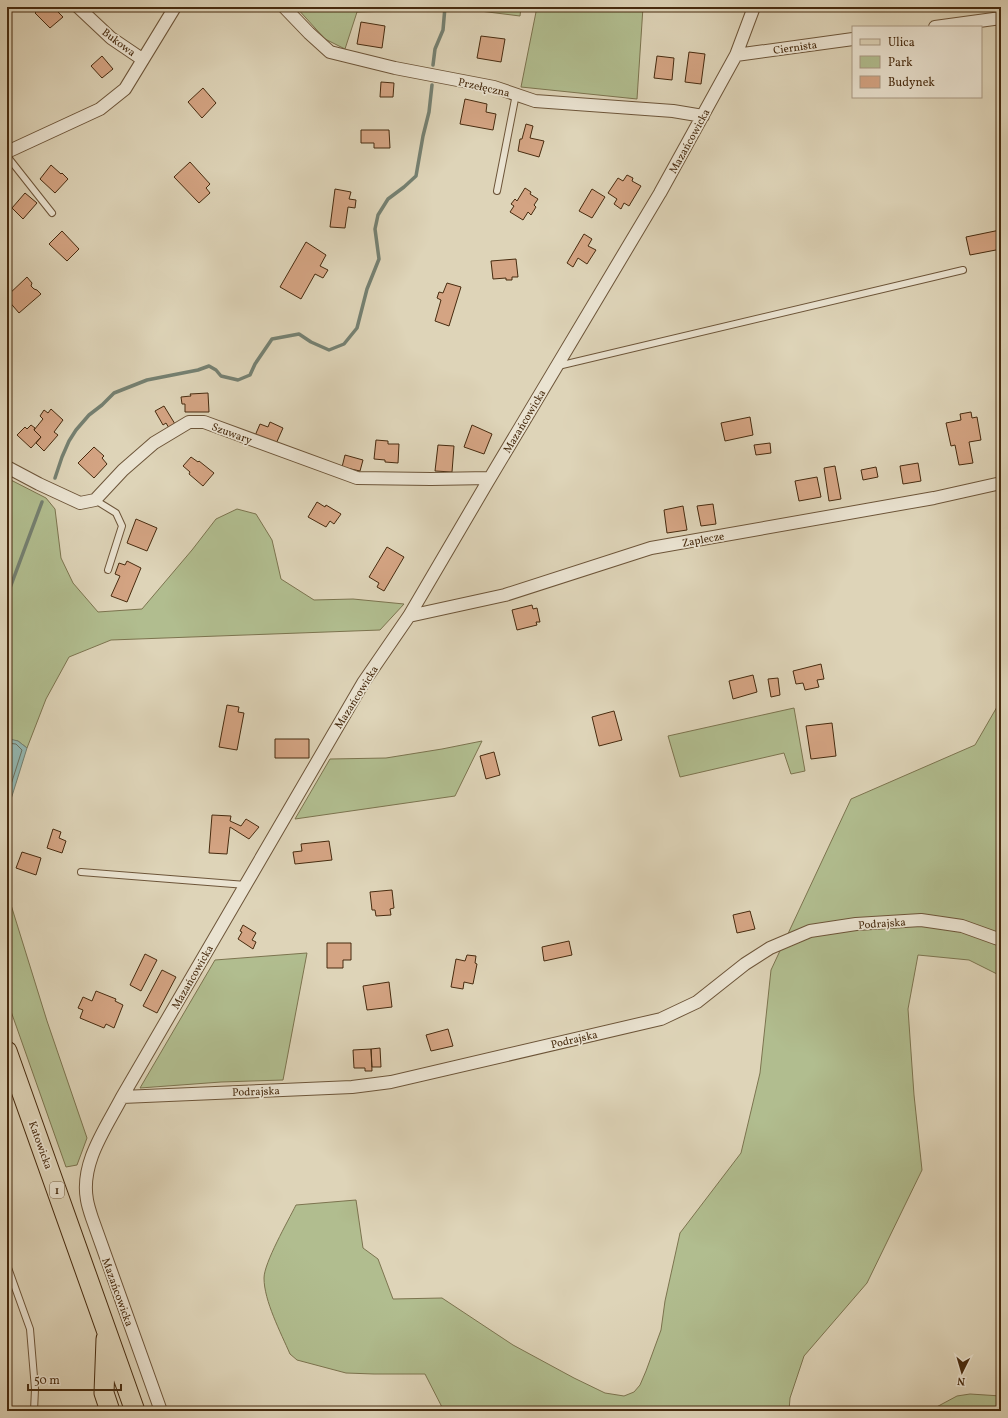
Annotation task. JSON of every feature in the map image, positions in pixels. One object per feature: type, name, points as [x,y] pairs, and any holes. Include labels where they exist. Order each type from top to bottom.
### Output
[{"type":"main road","name":"Katowicka","points":[[7,1051],[135,1411]]},
{"type":"main road","name":"Katowicka","points":[[106,1330],[104,1393],[110,1411]]},
{"type":"street","name":"Bukowa","points":[[78,7],[111,38],[142,59]]},
{"type":"street","points":[[7,152],[100,109],[125,89],[175,7]]},
{"type":"street","name":"Przełęczna","points":[[284,7],[330,52],[394,68],[494,87],[535,101],[673,111],[703,116]]},
{"type":"street","name":"Mazańcowicka","points":[[161,1411],[86,1200],[88,1166],[94,1149],[122,1097],[363,683],[409,616],[660,193],[736,55],[754,7]]},
{"type":"street","points":[[942,26],[1001,18]]},
{"type":"street","name":"Ciernista","points":[[736,55],[852,39]]},
{"type":"street","name":"Szuwary","points":[[95,500],[123,470],[154,443],[189,422],[204,422],[238,436],[357,478],[490,478]]},
{"type":"street","points":[[7,467],[80,503],[95,500]]},
{"type":"street","name":"Zaplecze","points":[[409,616],[505,596],[651,548],[934,498],[1001,484]]},
{"type":"street","name":"Podrajska","points":[[122,1097],[352,1087],[390,1082],[661,1019],[698,1002],[745,964],[770,948],[810,931],[856,924],[921,920],[962,926],[1001,940]]},
{"type":"lane","points":[[497,191],[516,94]]},
{"type":"lane","points":[[7,156],[52,213]]},
{"type":"lane","points":[[557,367],[963,270]]},
{"type":"lane","points":[[95,500],[116,513],[122,526],[108,570]]},
{"type":"lane","points":[[81,872],[246,885]]},
{"type":"lane","points":[[7,1265],[30,1329],[35,1389],[34,1411]]},
{"type":"green space","points":[[296,7],[418,7],[393,11],[357,12],[345,49],[325,39]]},
{"type":"green space","points":[[448,7],[521,7],[520,16]]},
{"type":"green space","points":[[537,7],[643,7],[637,99],[521,87]]},
{"type":"green space","points":[[7,478],[46,498],[55,509],[61,558],[73,583],[98,612],[142,609],[216,519],[237,509],[256,514],[272,540],[281,579],[314,600],[353,599],[404,604],[380,630],[111,640],[69,657],[46,699],[27,748],[18,741],[7,740]]},
{"type":"green space","points":[[1001,700],[1001,976],[969,960],[918,955],[908,1009],[914,1095],[922,1170],[867,1283],[804,1356],[790,1398],[789,1411],[444,1411],[425,1374],[346,1373],[297,1360],[290,1354],[270,1307],[265,1287],[265,1271],[272,1253],[296,1205],[356,1200],[363,1248],[378,1259],[393,1299],[442,1298],[513,1345],[574,1378],[605,1393],[624,1396],[634,1392],[640,1385],[661,1330],[665,1301],[680,1233],[741,1153],[760,1073],[771,970],[851,799],[975,745]]},
{"type":"green space","points":[[794,708],[805,771],[791,774],[784,753],[680,777],[668,736]]},
{"type":"green space","points":[[482,741],[455,796],[295,819],[330,759],[386,758]]},
{"type":"green space","points":[[7,892],[47,1021],[87,1138],[77,1165],[66,1167],[7,1000]]},
{"type":"green space","points":[[307,953],[283,1080],[221,1082],[140,1088],[215,960]]},
{"type":"green space","points":[[970,1394],[1001,1396],[1001,1411],[929,1411],[957,1396]]},
{"type":"water","points":[[10,739],[18,741],[27,748],[7,812],[7,740]]},
{"type":"building","points":[[41,7],[45,7],[48,10],[53,7],[63,17],[50,28],[35,13]]},
{"type":"building","points":[[722,7],[738,7],[738,11]]},
{"type":"building","points":[[361,22],[385,26],[382,48],[357,44]]},
{"type":"building","points":[[481,36],[505,39],[501,62],[477,58]]},
{"type":"building","points":[[689,52],[705,54],[701,84],[685,82]]},
{"type":"building","points":[[102,56],[113,69],[102,78],[91,66]]},
{"type":"building","points":[[657,56],[674,58],[672,80],[654,78]]},
{"type":"building","points":[[381,82],[394,83],[393,97],[380,97]]},
{"type":"building","points":[[203,88],[216,103],[202,118],[188,102]]},
{"type":"building","points":[[465,99],[487,104],[486,112],[496,114],[493,130],[460,124]]},
{"type":"building","points":[[526,124],[533,126],[530,138],[544,141],[539,157],[518,151],[520,139],[522,139]]},
{"type":"building","points":[[361,130],[389,130],[390,148],[374,148],[374,143],[361,143]]},
{"type":"building","points":[[190,162],[210,184],[206,188],[210,193],[199,203],[174,177]]},
{"type":"building","points":[[51,165],[68,179],[55,193],[40,179]]},
{"type":"building","points":[[627,175],[633,178],[632,181],[641,186],[629,206],[624,203],[621,209],[614,204],[617,199],[608,193],[618,178],[623,181]]},
{"type":"building","points":[[525,188],[531,192],[530,194],[538,199],[534,205],[536,207],[531,215],[528,212],[523,220],[510,212],[514,206],[511,204],[515,199],[517,201]]},
{"type":"building","points":[[335,189],[351,192],[349,199],[356,200],[355,208],[348,207],[345,228],[330,227]]},
{"type":"building","points":[[592,189],[605,197],[592,218],[579,211]]},
{"type":"building","points":[[25,193],[37,203],[23,219],[12,208]]},
{"type":"building","points":[[1000,230],[1001,249],[970,255],[966,237]]},
{"type":"building","points":[[62,231],[79,249],[67,261],[49,244]]},
{"type":"building","points":[[584,234],[592,239],[588,246],[596,250],[587,264],[578,258],[573,267],[567,263]]},
{"type":"building","points":[[306,242],[326,255],[320,266],[328,270],[323,278],[315,274],[301,299],[280,287]]},
{"type":"building","points":[[516,259],[518,277],[512,277],[512,280],[506,280],[506,278],[493,279],[491,261]]},
{"type":"building","points":[[27,277],[32,283],[31,286],[41,294],[19,313],[7,299],[7,296]]},
{"type":"building","points":[[447,283],[461,287],[449,326],[435,321],[441,300],[437,298],[439,292],[443,293]]},
{"type":"building","points":[[208,393],[209,412],[185,412],[185,404],[182,404],[181,397],[191,396],[190,394]]},
{"type":"building","points":[[164,406],[175,424],[169,428],[166,423],[163,425],[155,411]]},
{"type":"building","points":[[51,409],[63,420],[54,432],[58,435],[44,451],[36,443],[41,437],[34,430],[43,419],[40,416],[44,410],[48,413]]},
{"type":"building","points":[[971,412],[972,418],[977,417],[981,440],[969,442],[973,463],[959,465],[955,445],[951,446],[946,423],[961,420],[960,414]]},
{"type":"building","points":[[750,417],[753,435],[725,441],[721,423]]},
{"type":"building","points":[[270,422],[283,428],[275,446],[254,438],[260,424],[268,427]]},
{"type":"building","points":[[31,425],[41,437],[31,448],[17,435],[25,427],[27,429]]},
{"type":"building","points":[[472,425],[492,434],[484,454],[464,447]]},
{"type":"building","points":[[376,440],[388,441],[388,444],[399,444],[398,463],[374,459]]},
{"type":"building","points":[[770,443],[771,453],[756,455],[754,445]]},
{"type":"building","points":[[438,445],[454,446],[452,472],[435,471]]},
{"type":"building","points":[[94,447],[104,456],[102,458],[107,464],[94,478],[78,463]]},
{"type":"building","points":[[345,455],[363,460],[360,471],[342,467]]},
{"type":"building","points":[[191,457],[198,462],[199,461],[214,473],[203,486],[189,474],[190,472],[183,466]]},
{"type":"building","points":[[918,463],[921,481],[903,484],[900,466]]},
{"type":"building","points":[[835,466],[841,499],[829,501],[824,468]]},
{"type":"building","points":[[876,467],[878,477],[863,480],[861,470]]},
{"type":"building","points":[[817,477],[821,497],[799,501],[795,481]]},
{"type":"building","points":[[317,502],[325,507],[326,505],[341,514],[334,524],[330,521],[326,527],[308,517]]},
{"type":"building","points":[[713,504],[716,524],[701,526],[697,506]]},
{"type":"building","points":[[683,506],[687,530],[667,533],[664,510]]},
{"type":"building","points":[[136,519],[157,528],[147,551],[127,543]]},
{"type":"building","points":[[387,547],[404,557],[384,591],[377,587],[379,583],[369,577]]},
{"type":"building","points":[[127,561],[141,568],[127,602],[111,596],[120,576],[115,574],[119,563],[125,565]]},
{"type":"building","points":[[532,605],[533,609],[537,608],[540,622],[536,622],[537,625],[517,630],[512,610]]},
{"type":"building","points":[[821,664],[824,679],[817,680],[819,687],[805,690],[803,683],[796,684],[793,671]]},
{"type":"building","points":[[753,675],[757,692],[733,699],[729,681]]},
{"type":"building","points":[[778,678],[780,695],[771,697],[768,679]]},
{"type":"building","points":[[227,705],[239,707],[238,712],[244,713],[237,750],[219,747]]},
{"type":"building","points":[[614,711],[622,740],[599,746],[592,717]]},
{"type":"building","points":[[832,723],[836,756],[811,759],[806,726]]},
{"type":"building","points":[[275,739],[309,739],[309,758],[275,758]]},
{"type":"building","points":[[494,752],[500,775],[486,779],[480,756]]},
{"type":"building","points":[[212,815],[231,816],[230,821],[241,826],[246,819],[259,827],[249,839],[230,827],[227,854],[209,853]]},
{"type":"building","points":[[53,829],[61,832],[59,838],[66,841],[62,853],[47,848]]},
{"type":"building","points":[[329,841],[332,860],[295,864],[293,852],[302,851],[301,844]]},
{"type":"building","points":[[22,852],[41,858],[36,875],[16,868]]},
{"type":"building","points":[[392,890],[394,908],[390,909],[391,915],[376,916],[375,910],[372,910],[370,892]]},
{"type":"building","points":[[750,911],[755,929],[737,933],[733,915]]},
{"type":"building","points":[[243,925],[256,933],[252,940],[256,942],[253,949],[238,939],[242,932],[240,931]]},
{"type":"building","points":[[569,941],[572,955],[544,961],[542,947]]},
{"type":"building","points":[[327,943],[351,943],[351,960],[343,960],[343,968],[327,968]]},
{"type":"building","points":[[145,954],[157,960],[141,991],[130,985]]},
{"type":"building","points":[[467,955],[476,956],[475,963],[477,964],[473,984],[464,982],[463,989],[451,987],[456,959],[465,961]]},
{"type":"building","points":[[162,970],[176,977],[157,1013],[143,1006]]},
{"type":"building","points":[[389,982],[392,1007],[367,1010],[363,986]]},
{"type":"building","points":[[96,991],[116,999],[115,1001],[123,1005],[114,1028],[106,1024],[104,1028],[80,1018],[83,1010],[78,1008],[83,997],[92,1001]]},
{"type":"building","points":[[448,1029],[453,1046],[431,1051],[426,1035]]},
{"type":"building","points":[[380,1048],[381,1067],[372,1067],[371,1049]]},
{"type":"building","points":[[371,1049],[372,1071],[365,1071],[365,1068],[354,1068],[353,1050]]},
{"type":"waterway","points":[[433,65],[435,49],[443,30],[445,7]]},
{"type":"waterway","points":[[55,478],[62,457],[76,430],[89,415],[114,393],[147,380],[198,370],[209,366],[216,370],[221,376],[238,380],[250,375],[255,364],[272,339],[299,334],[311,342],[329,350],[344,344],[357,328],[367,289],[379,259],[375,229],[378,215],[388,199],[416,176],[429,112],[432,85]]},
{"type":"waterway","points":[[7,596],[42,502]]}]
